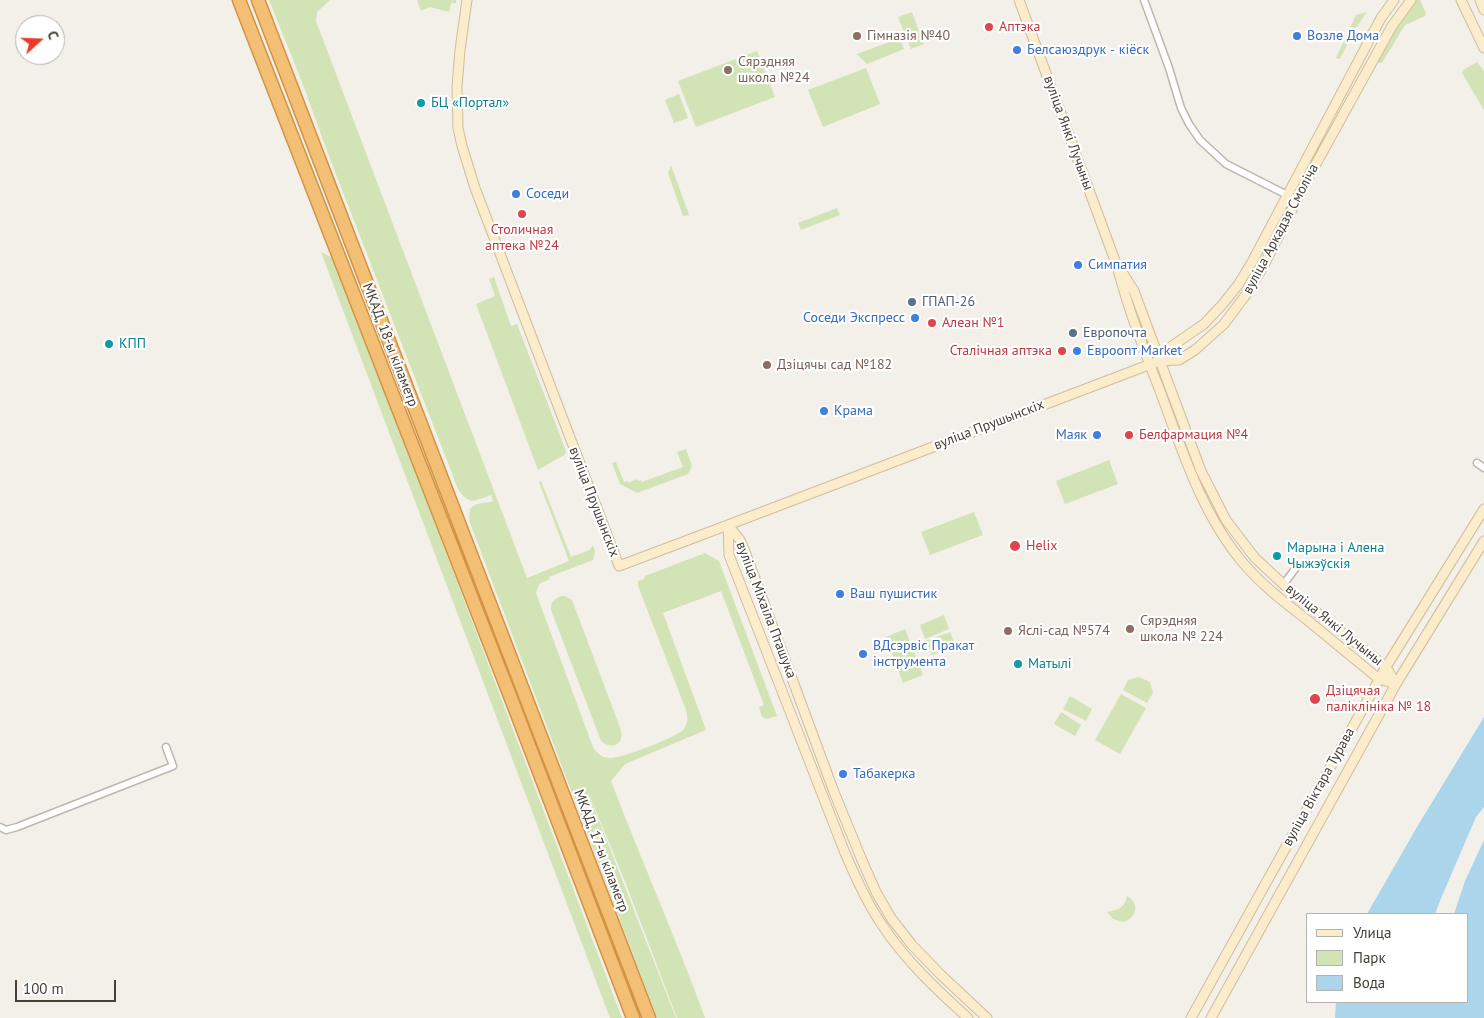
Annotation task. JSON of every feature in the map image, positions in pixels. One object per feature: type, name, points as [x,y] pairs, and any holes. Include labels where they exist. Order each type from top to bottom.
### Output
[{"type":"highway","points":[[232,0],[255,42]]},
{"type":"highway","name":"МКАД, 18-ы кіламетр","points":[[239,0],[512,701],[633,1018]]},
{"type":"highway","name":"МКАД, 18-ы кіламетр","points":[[258,0],[525,695]]},
{"type":"highway","name":"МКАД, 17-ы кіламетр","points":[[525,695],[649,1018]]},
{"type":"main road","name":"вуліца Прушынскіх","points":[[467,0],[460,46],[457,87],[458,128],[462,146],[481,204],[618,566],[728,526],[1159,361]]},
{"type":"main road","name":"вуліца Янкі Лучыны","points":[[1019,0],[1117,266],[1124,295],[1192,475],[1216,524],[1229,545],[1244,563],[1276,595],[1380,679],[1396,684]]},
{"type":"main road","name":"вуліца Аркадзя Смоліча","points":[[1159,361],[1172,346],[1204,324],[1238,285],[1381,18],[1394,0]]},
{"type":"main road","name":"вуліца Аркадзя Смоліча","points":[[1159,361],[1179,360],[1213,335],[1234,313],[1263,267],[1297,200],[1392,26],[1411,0]]},
{"type":"main road","points":[[1461,0],[1484,48]]},
{"type":"main road","points":[[1480,0],[1484,10]]},
{"type":"main road","name":"вуліца Янкі Лучыны","points":[[1117,266],[1134,292],[1201,471],[1226,520],[1255,558],[1283,585],[1386,667],[1396,684]]},
{"type":"main road","name":"вуліца Віктара Турава","points":[[1191,1018],[1386,667],[1484,508]]},
{"type":"main road","name":"вуліца Міхаіла Пташука","points":[[728,526],[729,555],[858,883],[882,926],[900,950],[931,984],[968,1018]]},
{"type":"main road","name":"вуліца Міхаіла Пташука","points":[[728,526],[740,540],[744,549],[834,792],[876,892],[891,918],[912,945],[940,975],[987,1018]]},
{"type":"main road","name":"вуліца Віктара Турава","points":[[1211,1018],[1396,684],[1484,541]]},
{"type":"main road","points":[[1276,595],[1283,585]]},
{"type":"street","points":[[1144,0],[1169,68],[1181,108],[1200,140],[1226,164],[1297,200]]},
{"type":"street","points":[[1477,463],[1484,468]]},
{"type":"street","points":[[1283,585],[1298,565]]},
{"type":"street","points":[[0,827],[6,830],[17,827],[172,766],[166,746]]},
{"type":"green space","points":[[269,0],[330,0],[317,12],[316,21],[527,578],[569,561],[539,482],[541,481],[571,557],[590,550],[593,545],[595,551],[593,560],[549,577],[550,579],[539,584],[536,593],[593,747],[601,756],[614,758],[648,747],[679,733],[684,729],[687,722],[686,710],[638,586],[638,581],[644,579],[645,576],[705,553],[719,561],[777,716],[767,719],[762,717],[759,707],[764,705],[721,591],[663,613],[706,730],[625,764],[611,781],[705,1018],[677,1018],[626,884],[584,782],[676,1018],[657,1018],[470,523],[470,509],[478,504],[493,501],[491,495],[473,501],[462,495],[458,489]]},
{"type":"green space","points":[[417,0],[456,0],[456,3],[451,3],[449,12],[430,7],[421,11]]},
{"type":"green space","points":[[1415,0],[1420,0],[1426,14],[1425,16],[1405,25],[1382,63],[1375,62],[1401,18]]},
{"type":"green space","points":[[912,12],[924,44],[911,49],[898,17]]},
{"type":"green space","points":[[1367,12],[1354,31],[1340,59],[1336,58],[1356,15]]},
{"type":"green space","points":[[900,38],[904,49],[867,64],[857,54]]},
{"type":"green space","points":[[757,51],[775,97],[696,127],[678,81]]},
{"type":"green space","points":[[1477,62],[1484,71],[1484,110],[1462,73],[1463,70]]},
{"type":"green space","points":[[866,68],[880,104],[823,127],[808,90]]},
{"type":"green space","points":[[679,94],[688,118],[674,123],[665,100]]},
{"type":"green space","points":[[671,165],[689,215],[683,216],[668,173]]},
{"type":"green space","points":[[837,208],[840,215],[801,230],[798,223]]},
{"type":"green space","points":[[321,252],[335,259],[622,1018],[610,1018]]},
{"type":"green space","points":[[494,277],[511,326],[517,324],[566,452],[538,470],[476,304],[495,296],[489,279]]},
{"type":"green space","points":[[686,449],[692,466],[688,474],[637,493],[620,484],[612,463],[616,462],[624,482],[628,481],[628,483],[637,479],[642,482],[683,467],[677,452]]},
{"type":"green space","points":[[1109,460],[1118,484],[1065,504],[1056,481]]},
{"type":"green space","points":[[974,512],[983,535],[930,555],[921,532]]},
{"type":"green space","points":[[561,596],[572,600],[621,730],[621,739],[616,744],[609,745],[601,741],[551,610],[553,602]]},
{"type":"green space","points":[[944,615],[949,629],[925,639],[920,625]]},
{"type":"green space","points":[[905,629],[923,675],[903,683],[886,637]]},
{"type":"green space","points":[[950,632],[956,646],[932,655],[926,641]]},
{"type":"green space","points":[[1139,677],[1150,682],[1153,693],[1147,703],[1123,690],[1128,680]]},
{"type":"green space","points":[[1121,694],[1146,708],[1120,754],[1095,740]]},
{"type":"green space","points":[[1070,696],[1092,709],[1086,721],[1063,709]]},
{"type":"green space","points":[[1061,712],[1081,725],[1075,736],[1054,724]]},
{"type":"green space","points":[[1127,896],[1134,903],[1134,914],[1124,922],[1113,919],[1107,912],[1120,908],[1125,903]]},
{"type":"water","points":[[1484,717],[1484,807],[1476,817],[1435,913],[1368,913]]},
{"type":"water","points":[[1484,840],[1484,1018],[1335,1018],[1336,1003],[1469,1003],[1469,913],[1454,913],[1465,881]]},
{"type":"place","name":"Аптэка","points":[[989,27]]},
{"type":"place","name":"Гімназія №40","points":[[857,36]]},
{"type":"place","name":"Возле Дома","points":[[1297,36]]},
{"type":"place","name":"Белсаюздрук - кіёск","points":[[1017,50]]},
{"type":"place","name":"Сярэдняя школа №24","points":[[728,70]]},
{"type":"place","name":"БЦ «Портал»","points":[[421,103]]},
{"type":"place","name":"Соседи","points":[[516,194]]},
{"type":"place","name":"Столичная аптека №24","points":[[522,214]]},
{"type":"place","name":"Симпатия","points":[[1078,265]]},
{"type":"place","name":"ГПАП-26","points":[[912,302]]},
{"type":"place","name":"Соседи Экспресс","points":[[915,318]]},
{"type":"place","name":"Алеан №1","points":[[932,323]]},
{"type":"place","name":"Европочта","points":[[1073,333]]},
{"type":"place","name":"КПП","points":[[109,344]]},
{"type":"place","name":"Сталічная аптэка","points":[[1062,351]]},
{"type":"place","name":"Евроопт Market","points":[[1077,351]]},
{"type":"place","name":"Дзіцячы сад №182","points":[[767,365]]},
{"type":"place","name":"Крама","points":[[824,411]]},
{"type":"place","name":"Маяк","points":[[1097,435]]},
{"type":"place","name":"Белфармация №4","points":[[1129,435]]},
{"type":"place","name":"Helix","points":[[1015,546]]},
{"type":"place","name":"Марына і Алена Чыжэўскія","points":[[1277,556]]},
{"type":"place","name":"Ваш пушистик","points":[[840,594]]},
{"type":"place","name":"Сярэдняя школа № 224","points":[[1130,629]]},
{"type":"place","name":"Яслі-сад №574","points":[[1008,631]]},
{"type":"place","name":"ВДсэрвіс Пракат інструмента","points":[[863,654]]},
{"type":"place","name":"Матылі","points":[[1018,664]]},
{"type":"place","name":"Дзіцячая паліклініка № 18","points":[[1315,699]]},
{"type":"place","name":"Табакерка","points":[[843,774]]}]
